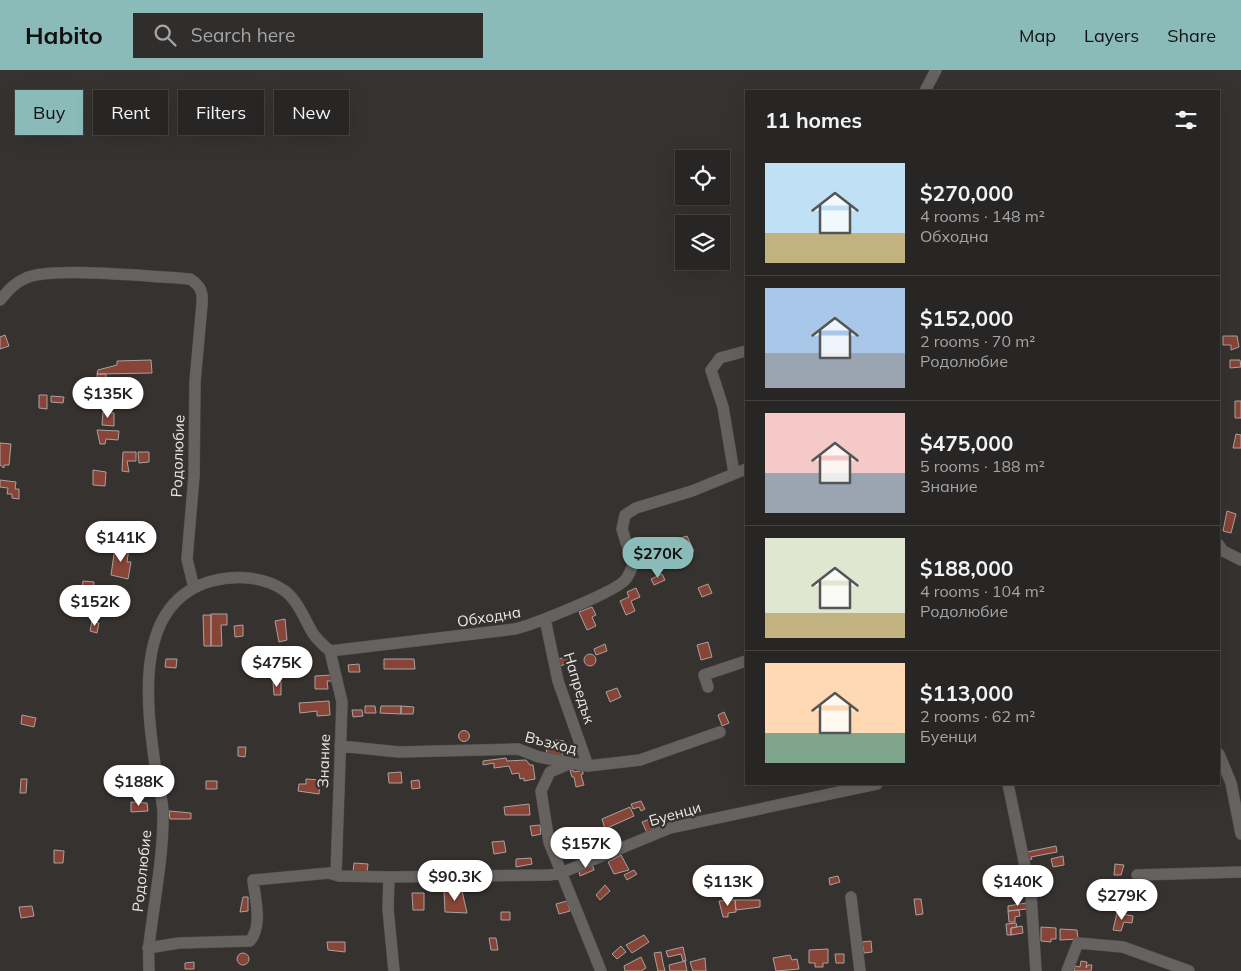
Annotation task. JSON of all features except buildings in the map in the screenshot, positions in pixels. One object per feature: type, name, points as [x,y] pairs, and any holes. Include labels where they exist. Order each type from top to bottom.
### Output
[{"type":"street","points":[[926,90],[936,70]]},
{"type":"street","name":"Родолюбие","points":[[0,300],[10,287],[27,277],[62,273],[190,279],[199,284],[203,294],[195,382],[194,476],[187,559],[194,588],[170,608],[158,626],[151,659],[147,705],[164,815],[148,948],[149,971]]},
{"type":"street","points":[[745,351],[720,358],[711,370],[723,406],[734,473],[745,470]]},
{"type":"street","name":"Обходна","points":[[330,651],[515,629],[545,619],[626,581],[633,565],[622,529],[626,515],[636,508],[692,491],[734,473]]},
{"type":"street","points":[[1220,546],[1223,551],[1241,560]]},
{"type":"street","points":[[194,588],[219,579],[237,577],[273,584],[286,592],[295,602],[316,638],[330,651]]},
{"type":"street","name":"Напредък","points":[[545,619],[558,681],[588,766]]},
{"type":"street","name":"Знание","points":[[330,651],[342,702],[336,874]]},
{"type":"street","points":[[708,687],[704,675],[745,661]]},
{"type":"street","name":"Възход","points":[[340,746],[399,752],[518,749],[539,757],[588,766],[640,760],[720,732]]},
{"type":"street","points":[[1220,756],[1231,783],[1241,834]]},
{"type":"street","points":[[571,764],[550,772],[541,791],[550,842],[601,971]]},
{"type":"street","name":"Буенци","points":[[148,948],[179,943],[250,941],[256,934],[257,923],[253,880],[336,874],[339,876],[549,875],[561,873],[670,828],[872,785]]},
{"type":"street","points":[[1008,785],[1031,895],[1036,971]]},
{"type":"street","points":[[1137,875],[1241,872]]},
{"type":"street","points":[[389,876],[388,909],[394,971]]},
{"type":"street","points":[[851,898],[860,971]]},
{"type":"street","points":[[1067,971],[1078,943],[1123,947],[1189,971]]}]
